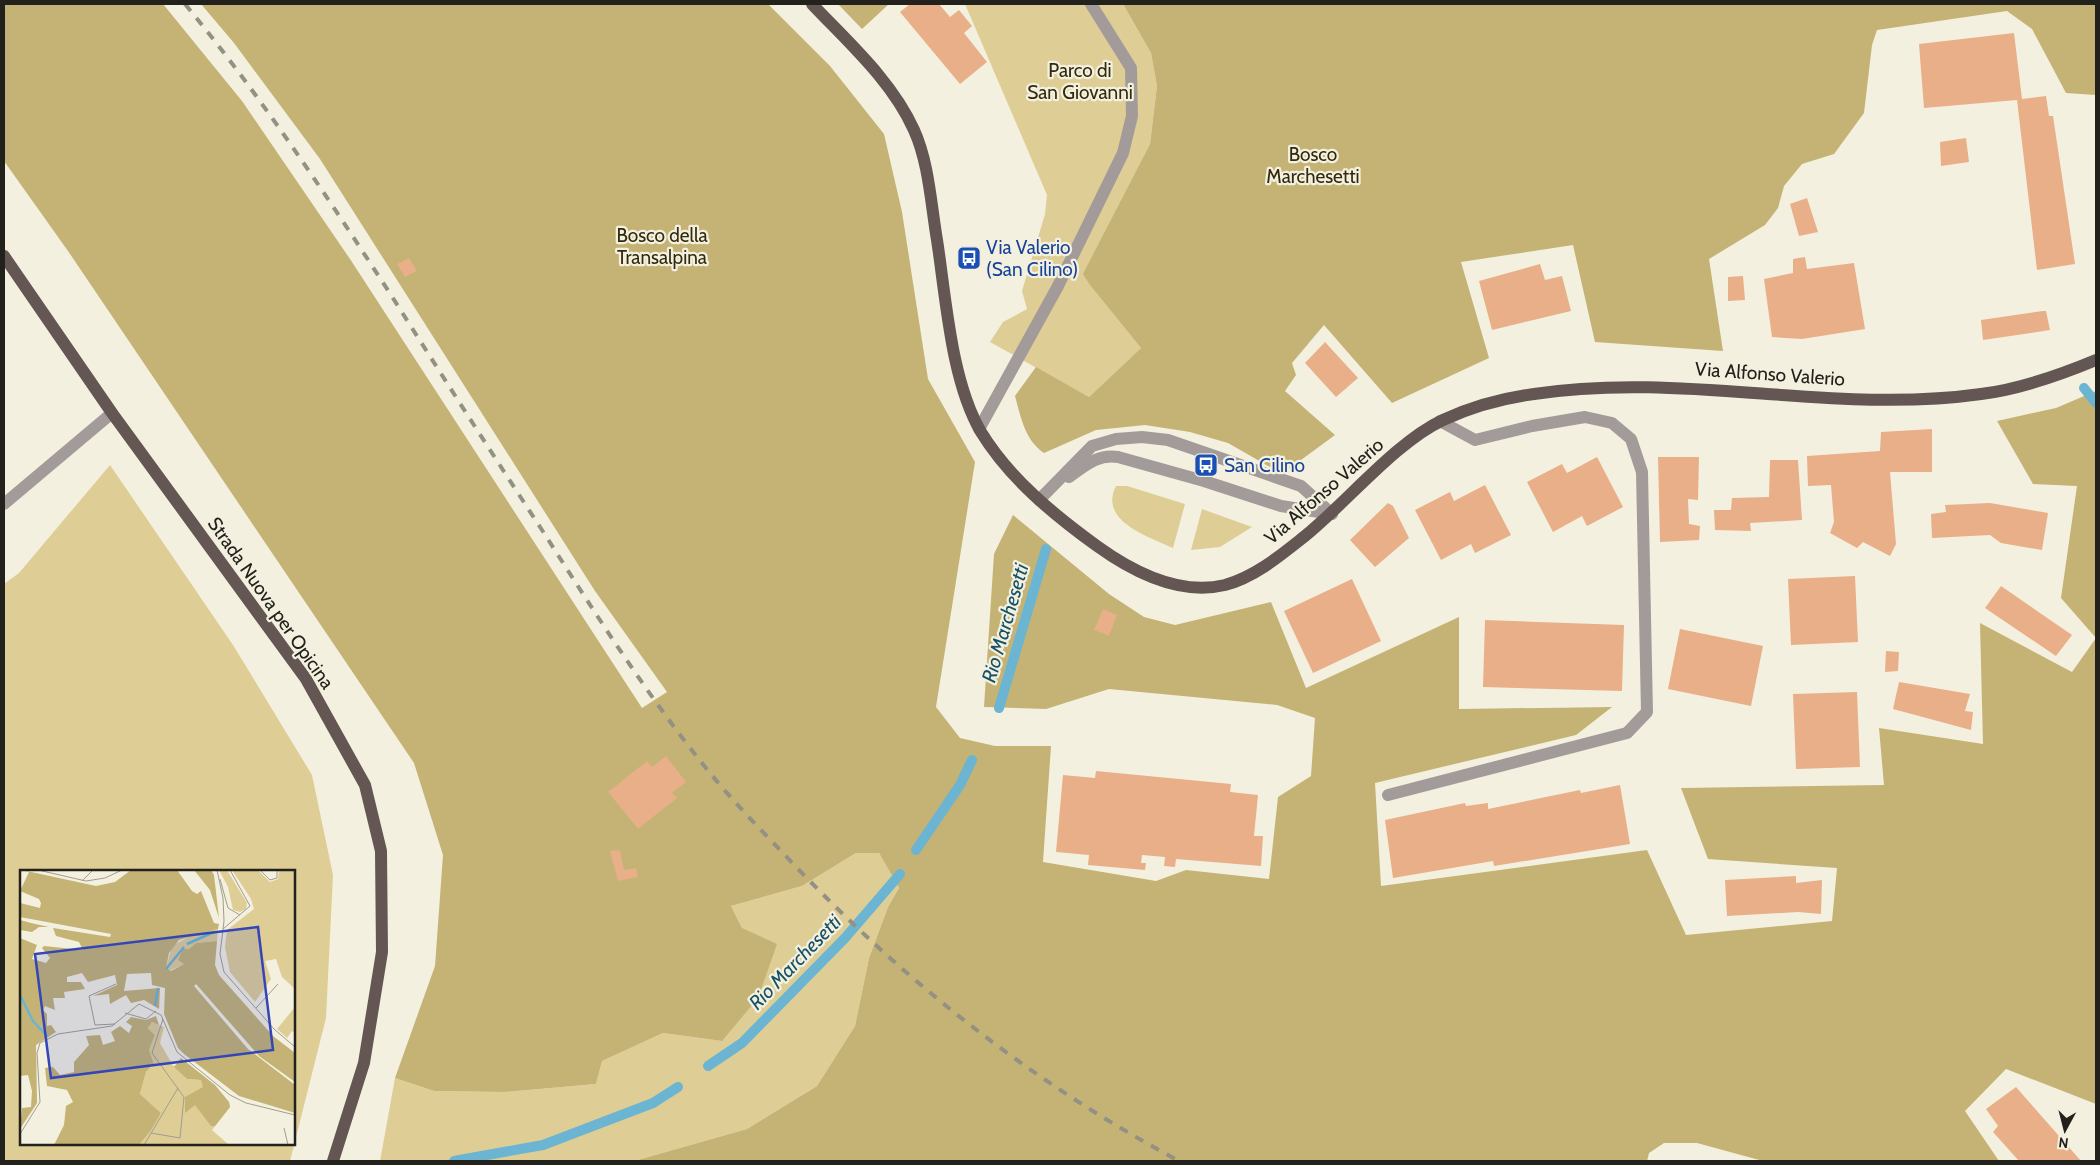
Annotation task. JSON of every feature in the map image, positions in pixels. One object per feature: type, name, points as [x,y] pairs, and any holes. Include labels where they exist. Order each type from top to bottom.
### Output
[{"type":"main road","name":"Via Alfonso Valerio","points":[[812,4],[867,62],[892,92],[915,132],[926,173],[952,340],[964,389],[979,429],[999,457],[1039,500],[1067,524],[1114,558],[1156,581],[1192,587],[1222,586],[1253,575],[1332,514],[1400,451],[1440,422],[1474,408],[1531,394],[1629,387],[1684,387],[1874,400],[1939,398],[1985,394],[2058,376],[2096,360]]},
{"type":"main road","name":"Strada Nuova per Opicina","points":[[4,256],[112,413],[306,679],[365,785],[380,852],[382,952],[364,1063],[333,1161]]},
{"type":"street","points":[[979,429],[1058,286],[1123,153],[1132,116],[1131,68],[1091,4]]},
{"type":"street","points":[[4,504],[112,413]]},
{"type":"street","points":[[1388,795],[1628,733],[1647,712],[1642,472],[1631,439],[1612,423],[1585,417],[1532,426],[1475,440],[1440,422]]},
{"type":"street","points":[[1039,500],[1092,446],[1116,439],[1142,437],[1176,443],[1301,486],[1332,514]]},
{"type":"street","points":[[1039,500],[1094,459],[1108,456],[1186,476],[1281,506],[1332,514]]},
{"type":"green space","name":"Bosco della Transalpina","points":[[4,4],[163,4],[242,101],[350,259],[642,708],[667,692],[595,591],[320,159],[234,43],[201,4],[768,4],[830,66],[884,134],[902,212],[928,379],[975,462],[936,707],[960,738],[995,746],[1051,746],[1043,862],[1156,881],[1186,870],[1269,879],[1278,797],[1311,776],[1315,718],[1277,705],[1109,689],[1046,709],[984,707],[994,554],[1013,515],[1109,594],[1144,617],[1175,625],[1271,602],[1306,688],[1459,617],[1459,709],[1612,707],[1576,735],[1375,783],[1381,886],[1647,850],[1686,935],[1832,921],[1837,868],[1708,859],[1681,788],[1884,785],[1879,728],[1983,744],[1980,623],[2072,672],[2096,638],[2096,1104],[2006,1069],[1965,1111],[1999,1161],[1763,1161],[1697,1143],[1664,1143],[1649,1153],[1647,1161],[634,1161],[747,1129],[817,1086],[855,1026],[869,958],[888,907],[899,888],[879,853],[856,853],[802,886],[731,906],[742,928],[777,944],[758,998],[722,1041],[663,1033],[602,1061],[596,1084],[504,1092],[434,1091],[395,1078],[435,966],[443,855],[414,763],[68,251],[4,161]]},
{"type":"green space","points":[[838,4],[889,4],[862,29]]},
{"type":"green space","name":"Parco di San Giovanni","points":[[965,4],[1123,4],[1151,53],[1157,86],[1150,144],[1084,274],[1089,284],[1141,348],[1089,397],[990,342],[1003,322],[1027,309],[1022,291],[1045,214],[1047,195]]},
{"type":"green space","name":"Bosco Marchesetti","points":[[1123,4],[2096,4],[2096,95],[2066,93],[2032,29],[2007,11],[1877,30],[1872,45],[1864,113],[1834,154],[1802,164],[1784,186],[1778,208],[1765,225],[1709,259],[1723,351],[1595,342],[1573,245],[1461,262],[1489,358],[1392,403],[1324,325],[1292,363],[1296,375],[1285,391],[1335,435],[1282,474],[1228,443],[1190,432],[1145,425],[1096,430],[1044,453],[1032,442],[1028,435],[1015,396],[1036,367],[1089,397],[1141,348],[1083,274],[1150,144],[1157,86],[1151,53]]},
{"type":"green space","points":[[2096,391],[2096,638],[2061,598],[2077,486],[2033,484],[1997,421],[2056,408]]},
{"type":"green space","points":[[110,465],[233,645],[312,775],[333,875],[326,1018],[295,1141],[295,870],[20,870],[20,1145],[294,1145],[290,1161],[4,1161],[4,584],[19,573]]},
{"type":"green space","points":[[1116,486],[1127,486],[1185,504],[1173,548],[1140,533],[1120,518],[1114,509],[1112,498]]},
{"type":"green space","points":[[1202,509],[1252,527],[1220,547],[1191,550]]},
{"type":"green space","points":[[856,853],[879,853],[899,888],[888,907],[869,958],[855,1026],[817,1086],[747,1129],[634,1161],[380,1161],[395,1078],[434,1091],[504,1092],[596,1084],[602,1061],[663,1033],[722,1041],[742,928],[731,906],[802,886]]},
{"type":"building","points":[[910,4],[939,4],[950,17],[959,10],[972,26],[964,33],[987,62],[960,84],[900,12]]},
{"type":"building","points":[[2014,33],[2022,99],[2046,96],[2049,116],[2053,116],[2075,264],[2037,270],[2017,100],[1924,108],[1919,44]]},
{"type":"building","points":[[1966,138],[1969,162],[1941,166],[1940,142]]},
{"type":"building","points":[[1807,198],[1818,232],[1799,236],[1790,204]]},
{"type":"building","points":[[1805,257],[1807,269],[1854,263],[1865,329],[1802,339],[1772,337],[1764,279],[1793,273],[1793,259]]},
{"type":"building","points":[[409,258],[417,271],[405,277],[397,264]]},
{"type":"building","points":[[1540,264],[1545,280],[1562,276],[1571,311],[1492,330],[1479,281]]},
{"type":"building","points":[[1743,276],[1745,300],[1728,301],[1728,277]]},
{"type":"building","points":[[2046,311],[2050,330],[1983,340],[1981,320]]},
{"type":"building","points":[[1325,342],[1358,378],[1336,397],[1305,363]]},
{"type":"building","points":[[1932,429],[1932,472],[1890,472],[1896,544],[1890,556],[1863,542],[1857,548],[1830,533],[1834,522],[1831,485],[1808,486],[1807,456],[1880,451],[1881,432]]},
{"type":"building","points":[[1597,457],[1623,507],[1587,526],[1582,516],[1553,532],[1527,482],[1562,464],[1567,473]]},
{"type":"building","points":[[1658,457],[1699,457],[1698,500],[1688,499],[1689,524],[1700,526],[1699,540],[1660,542]]},
{"type":"building","points":[[1770,460],[1798,460],[1802,520],[1750,523],[1751,531],[1715,530],[1714,510],[1731,510],[1732,498],[1769,497]]},
{"type":"building","points":[[1485,485],[1511,535],[1475,553],[1471,544],[1441,560],[1415,510],[1450,492],[1454,501]]},
{"type":"building","points":[[1388,503],[1393,506],[1409,538],[1375,567],[1350,540]]},
{"type":"building","points":[[1990,503],[2048,513],[2042,550],[2001,543],[1990,535],[1932,538],[1931,514],[1946,512],[1945,505]]},
{"type":"building","points":[[1855,576],[1858,642],[1791,645],[1788,579]]},
{"type":"building","points":[[1352,579],[1381,641],[1313,673],[1284,611]]},
{"type":"building","points":[[2001,586],[2072,635],[2056,656],[1985,608]]},
{"type":"building","points":[[1103,609],[1117,615],[1109,636],[1094,630]]},
{"type":"building","points":[[1485,620],[1624,625],[1622,691],[1483,687]]},
{"type":"building","points":[[1680,629],[1763,646],[1751,706],[1668,689]]},
{"type":"building","points":[[1886,651],[1899,652],[1898,671],[1885,672]]},
{"type":"building","points":[[1899,682],[1970,694],[1965,711],[1973,712],[1971,730],[1893,709]]},
{"type":"building","points":[[1857,692],[1860,767],[1796,769],[1793,694]]},
{"type":"building","points":[[666,756],[686,782],[672,793],[677,798],[638,829],[608,792],[647,761],[652,767]]},
{"type":"building","points":[[1096,771],[1231,784],[1230,792],[1258,795],[1254,836],[1263,836],[1261,866],[1176,859],[1175,867],[1164,866],[1165,857],[1142,855],[1141,863],[1146,863],[1145,870],[1088,865],[1089,855],[1056,852],[1063,775],[1095,778]]},
{"type":"building","points":[[1620,785],[1630,844],[1494,866],[1493,861],[1393,878],[1385,820],[1465,803],[1466,806],[1488,803],[1488,809],[1580,790],[1581,793]]},
{"type":"building","points":[[620,850],[624,870],[636,868],[638,877],[618,881],[610,851]]},
{"type":"building","points":[[1796,876],[1796,883],[1822,880],[1821,914],[1798,912],[1727,916],[1725,880]]},
{"type":"building","points":[[2016,1087],[2081,1161],[2019,1161],[1993,1132],[1998,1126],[1986,1109]]},
{"type":"waterway","points":[[2084,388],[2096,403]]},
{"type":"waterway","name":"Rio Marchesetti","points":[[999,708],[1046,549]]},
{"type":"waterway","name":"Rio Marchesetti","points":[[916,850],[960,785],[972,760]]},
{"type":"waterway","name":"Rio Marchesetti","points":[[708,1066],[742,1043],[845,938],[900,874]]},
{"type":"waterway","name":"Rio Marchesetti","points":[[454,1161],[543,1145],[653,1103],[678,1087]]},
{"type":"railway","points":[[185,4],[240,74],[317,183],[623,654],[665,715],[719,783],[755,824],[827,899],[920,984],[968,1024],[1070,1096],[1123,1130],[1179,1161]]},
{"type":"place","name":"Via Valerio (San Cilino)","points":[[969,258]]},
{"type":"place","name":"San Cilino","points":[[1206,465]]}]
